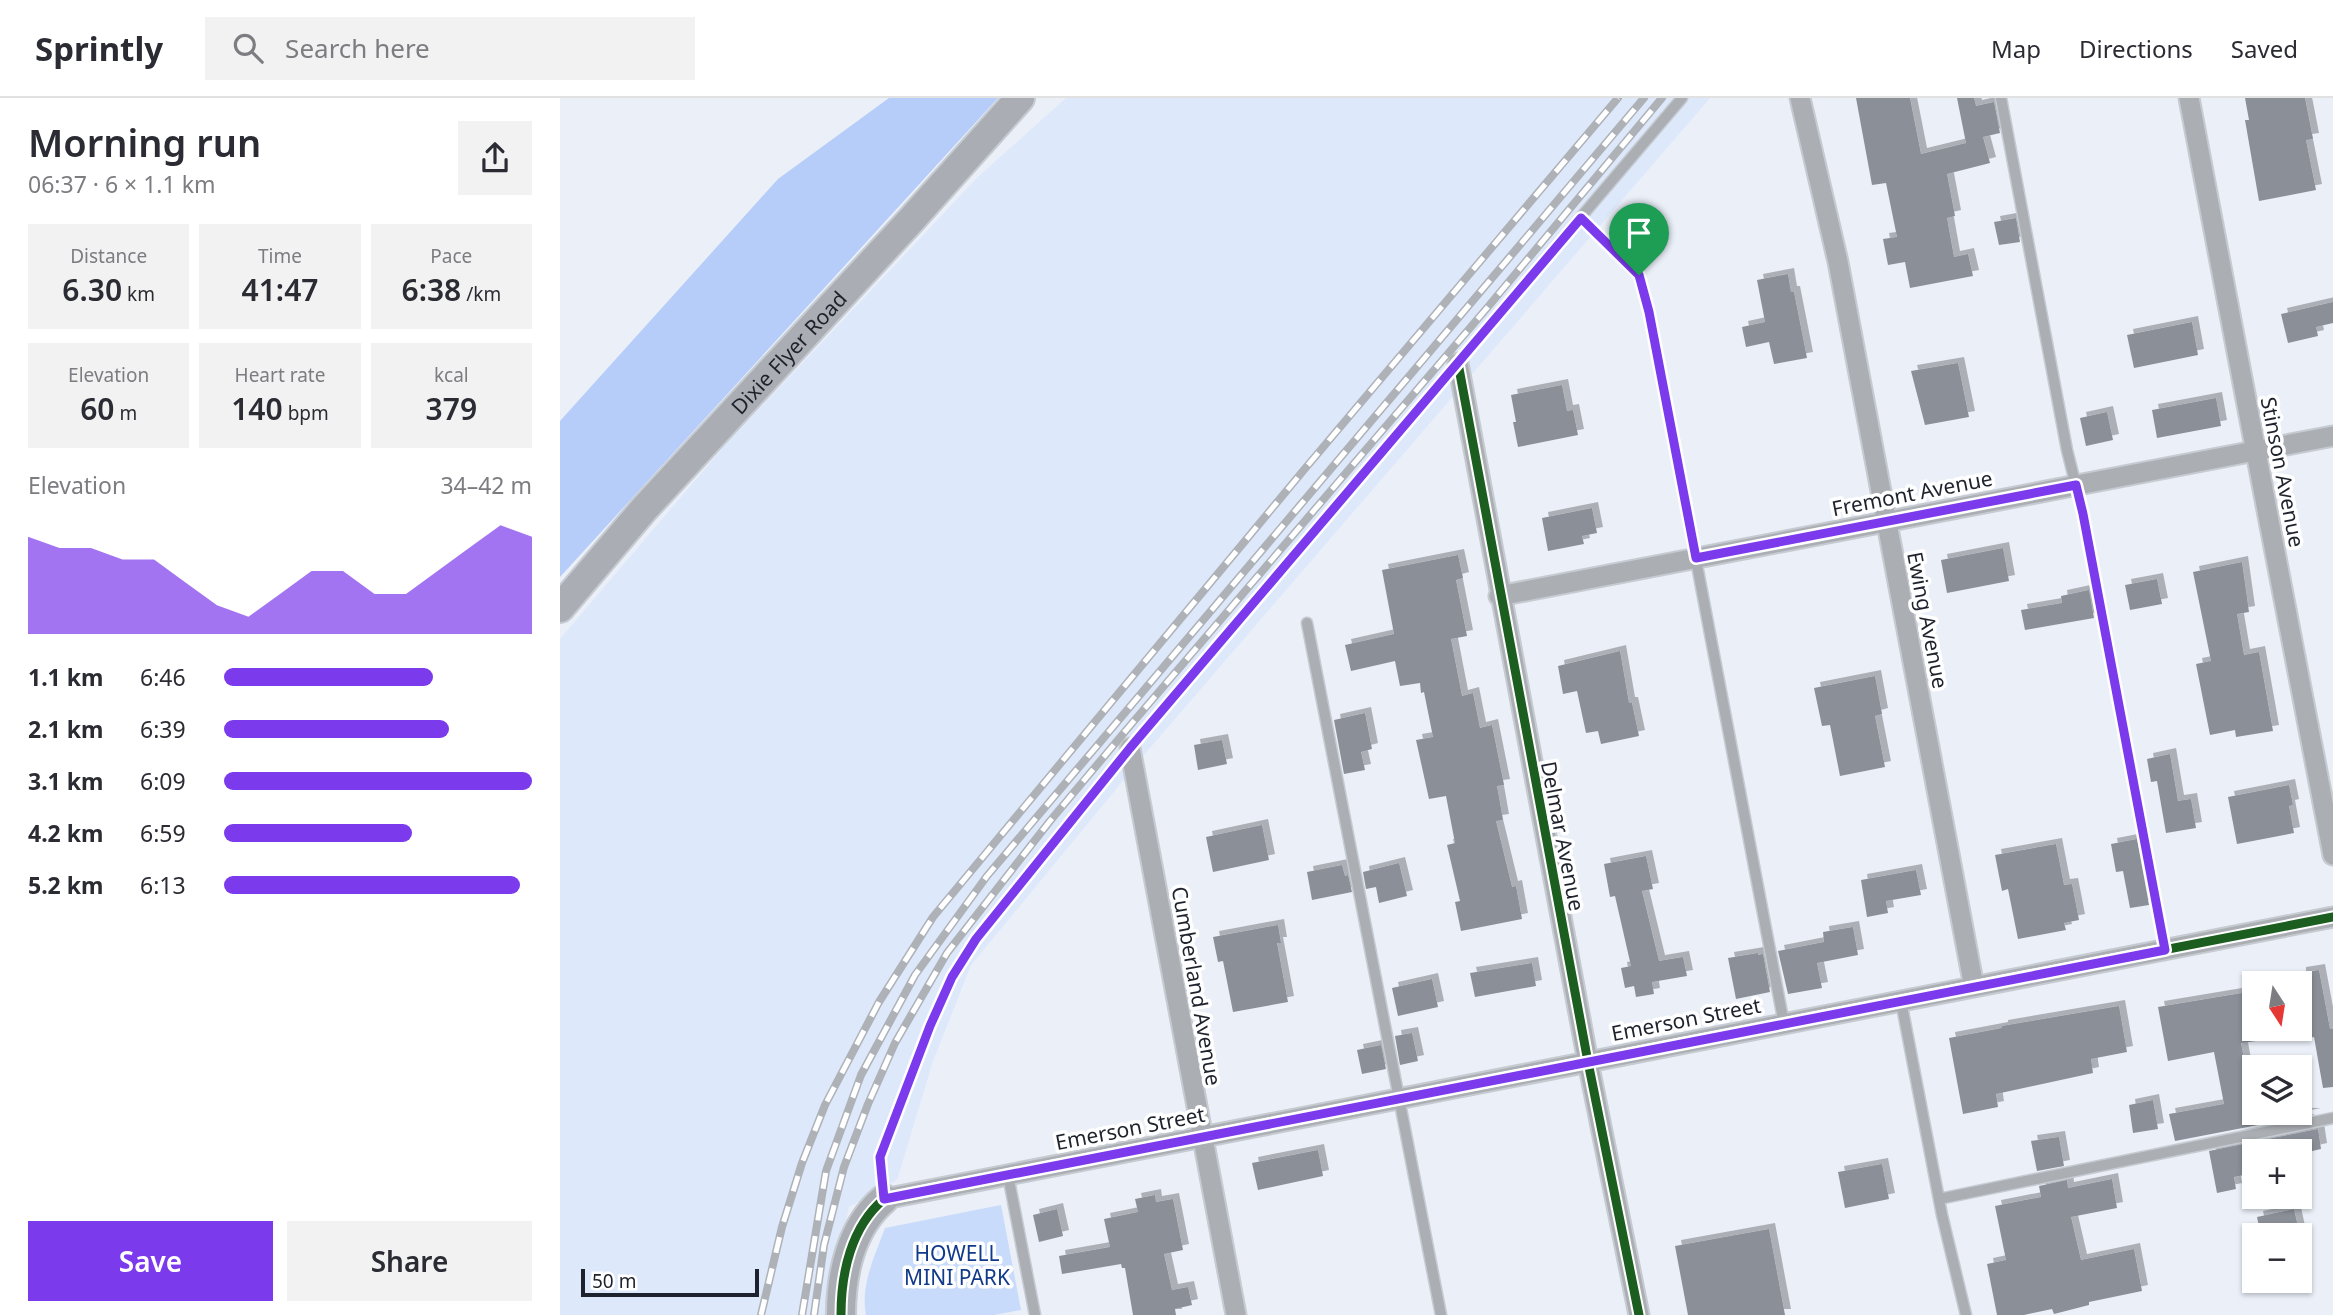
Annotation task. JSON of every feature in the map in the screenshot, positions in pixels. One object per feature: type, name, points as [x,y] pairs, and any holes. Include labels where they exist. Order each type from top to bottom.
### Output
[{"type":"street","name":"Dixie Flyer Road","points":[[560,608],[644,509],[1020,98]]},
{"type":"street","name":"Ewing Avenue","points":[[1800,98],[1838,262],[1974,987]]},
{"type":"street","name":"Stinson Avenue","points":[[2189,98],[2218,262],[2257,450],[2333,855]]},
{"type":"street","name":"Delmar Avenue","points":[[1458,363],[1499,596],[1639,1315]]},
{"type":"street","name":"Fremont Avenue","points":[[1499,596],[2333,436]]},
{"type":"street","name":"Cumberland Avenue","points":[[1130,748],[1236,1315]]},
{"type":"street","name":"Emerson Street","points":[[884,1199],[2333,917]]},
{"type":"street","points":[[841,1315],[841,1297],[850,1252],[862,1223],[884,1199]]},
{"type":"lane","points":[[884,1199],[880,1157],[930,1026],[952,977],[976,939],[1130,748],[1682,98]]},
{"type":"lane","points":[[2001,98],[2165,950]]},
{"type":"lane","points":[[1581,218],[1639,275],[1649,312],[1784,1024]]},
{"type":"lane","points":[[1307,623],[1441,1315]]},
{"type":"lane","points":[[1900,1001],[1939,1199],[1966,1315]]},
{"type":"lane","points":[[1939,1199],[2333,1118]]},
{"type":"lane","points":[[1008,1175],[1035,1315]]},
{"type":"shaded area","points":[[889,98],[998,98],[560,577],[560,421],[778,179]]},
{"type":"shaded area","points":[[1066,98],[1710,98],[1149,749],[971,965],[933,1061],[897,1180],[849,1207],[834,1276],[833,1315],[560,1315],[560,639],[727,443],[978,177]]},
{"type":"green space","name":"HOWELL MINI PARK","points":[[1001,1205],[1021,1310],[994,1315],[866,1315],[867,1282],[885,1228]]},
{"type":"building","points":[[1856,98],[1910,98],[1921,154],[1966,143],[1957,98],[1974,98],[1976,106],[1994,102],[2000,133],[1983,137],[1990,163],[1947,174],[1955,216],[1947,218],[1954,257],[1968,254],[1973,276],[1910,288],[1905,262],[1888,265],[1883,239],[1897,237],[1886,183],[1872,185]]},
{"type":"building","points":[[2245,98],[2305,98],[2313,139],[2306,140],[2316,190],[2259,201],[2245,120],[2249,120]]},
{"type":"building","points":[[2016,218],[2020,242],[1999,245],[1994,222]]},
{"type":"building","points":[[1788,274],[1807,358],[1774,364],[1769,342],[1746,347],[1742,327],[1765,322],[1757,280]]},
{"type":"building","points":[[2333,302],[2333,323],[2316,327],[2318,336],[2288,343],[2281,314]]},
{"type":"building","points":[[2192,322],[2198,355],[2134,368],[2127,335]]},
{"type":"building","points":[[1958,363],[1969,417],[1925,425],[1911,371]]},
{"type":"building","points":[[1562,385],[1567,411],[1573,410],[1578,435],[1518,447],[1511,395]]},
{"type":"building","points":[[2216,398],[2221,426],[2157,438],[2152,410]]},
{"type":"building","points":[[2107,412],[2113,440],[2086,446],[2080,418]]},
{"type":"building","points":[[1592,508],[1597,533],[1582,536],[1584,544],[1548,551],[1542,518]]},
{"type":"building","points":[[2003,548],[2009,581],[1947,593],[1941,560]]},
{"type":"building","points":[[1458,555],[1463,578],[1456,580],[1467,636],[1451,639],[1462,696],[1473,693],[1480,728],[1492,725],[1504,785],[1497,786],[1503,820],[1496,821],[1512,887],[1516,886],[1522,919],[1461,931],[1455,902],[1460,901],[1447,845],[1455,843],[1446,796],[1429,799],[1416,740],[1433,737],[1424,692],[1421,693],[1420,683],[1400,686],[1395,661],[1351,671],[1345,645],[1394,634],[1382,570]]},
{"type":"building","points":[[2242,562],[2249,612],[2237,614],[2244,655],[2259,652],[2273,731],[2236,737],[2235,730],[2210,735],[2196,664],[2211,661],[2193,572]]},
{"type":"building","points":[[2157,579],[2162,604],[2130,610],[2125,585]]},
{"type":"building","points":[[2089,590],[2094,618],[2025,630],[2021,610],[2062,603],[2061,596]]},
{"type":"building","points":[[1620,651],[1629,703],[1632,703],[1639,736],[1601,744],[1598,731],[1586,733],[1577,691],[1563,694],[1558,666]]},
{"type":"building","points":[[1875,676],[1882,714],[1875,716],[1885,767],[1840,776],[1830,725],[1822,726],[1814,688]]},
{"type":"building","points":[[1365,713],[1372,749],[1361,752],[1365,770],[1344,774],[1334,720]]},
{"type":"building","points":[[1222,740],[1227,764],[1198,770],[1194,745]]},
{"type":"building","points":[[2170,754],[2178,801],[2191,799],[2196,828],[2166,833],[2157,781],[2151,782],[2147,759]]},
{"type":"building","points":[[2289,785],[2293,805],[2289,806],[2294,833],[2237,844],[2228,797]]},
{"type":"building","points":[[1262,825],[1269,860],[1213,872],[1206,837]]},
{"type":"building","points":[[2137,839],[2149,905],[2130,908],[2123,871],[2116,872],[2111,844]]},
{"type":"building","points":[[2056,844],[2064,885],[2072,884],[2079,920],[2064,923],[2066,930],[2018,939],[2008,889],[2002,891],[1995,855]]},
{"type":"building","points":[[1646,856],[1653,889],[1642,891],[1659,961],[1683,957],[1687,976],[1652,982],[1654,994],[1636,997],[1634,986],[1625,988],[1621,968],[1631,966],[1615,896],[1610,897],[1604,864]]},
{"type":"building","points":[[1399,863],[1407,896],[1379,903],[1376,887],[1366,889],[1363,872]]},
{"type":"building","points":[[1342,865],[1345,876],[1348,875],[1352,892],[1312,900],[1307,872]]},
{"type":"building","points":[[1916,870],[1921,895],[1886,901],[1888,913],[1867,917],[1861,880]]},
{"type":"building","points":[[1278,925],[1281,943],[1277,943],[1288,1002],[1233,1012],[1223,961],[1218,962],[1213,937]]},
{"type":"building","points":[[1853,927],[1858,955],[1817,963],[1822,988],[1788,994],[1778,951],[1824,942],[1823,932]]},
{"type":"building","points":[[1763,954],[1770,992],[1736,999],[1728,958]]},
{"type":"building","points":[[1532,963],[1536,986],[1475,997],[1470,973]]},
{"type":"building","points":[[2319,970],[2330,1029],[2333,1029],[2333,1087],[2323,1088],[2312,1037],[2312,971]]},
{"type":"building","points":[[1432,979],[1438,1007],[1398,1016],[1392,988]]},
{"type":"building","points":[[2242,993],[2242,1041],[2256,1041],[2241,1043],[2242,1125],[2258,1125],[2175,1141],[2169,1114],[2224,1104],[2214,1052],[2168,1061],[2158,1007]]},
{"type":"building","points":[[2119,1006],[2127,1052],[2091,1059],[2093,1073],[1996,1094],[1998,1107],[1963,1114],[1949,1038]]},
{"type":"building","points":[[1412,1033],[1418,1061],[1400,1065],[1395,1036]]},
{"type":"building","points":[[1381,1045],[1386,1069],[1362,1074],[1357,1050]]},
{"type":"building","points":[[2153,1100],[2158,1129],[2133,1133],[2129,1105]]},
{"type":"building","points":[[2318,1129],[2321,1149],[2312,1151],[2312,1139],[2268,1139]]},
{"type":"building","points":[[2059,1137],[2064,1166],[2037,1171],[2031,1141]]},
{"type":"building","points":[[2242,1144],[2242,1175],[2234,1177],[2236,1189],[2217,1193],[2209,1151]]},
{"type":"building","points":[[1318,1150],[1323,1176],[1258,1190],[1252,1163]]},
{"type":"building","points":[[1882,1164],[1889,1199],[1845,1208],[1838,1172]]},
{"type":"building","points":[[2112,1179],[2117,1208],[2071,1217],[2081,1260],[2134,1249],[2142,1291],[2089,1302],[2089,1305],[2054,1314],[2052,1309],[2024,1315],[1997,1315],[1987,1264],[2006,1260],[1995,1206],[2041,1197],[2039,1186],[2067,1180],[2068,1188]]},
{"type":"building","points":[[1155,1195],[1156,1202],[1173,1199],[1183,1250],[1164,1254],[1172,1290],[1188,1287],[1192,1305],[1175,1309],[1176,1315],[1133,1315],[1125,1268],[1122,1268],[1121,1264],[1062,1274],[1059,1256],[1110,1247],[1104,1219],[1138,1212],[1135,1199]]},
{"type":"building","points":[[1057,1209],[1063,1236],[1039,1242],[1033,1215]]},
{"type":"building","points":[[2294,1209],[2297,1223],[2258,1223],[2257,1217]]},
{"type":"building","points":[[1769,1229],[1785,1315],[1688,1315],[1675,1246]]},
{"type":"railway","points":[[761,1315],[782,1227],[802,1163],[825,1105],[879,1002],[933,917],[1303,471],[1618,98]]},
{"type":"railway","points":[[802,1315],[826,1171],[861,1075],[915,975],[987,876],[1644,98]]},
{"type":"railway","points":[[814,1315],[824,1245],[844,1167],[895,1043],[947,953],[1050,821],[1487,308],[1662,98]]},
{"type":"cycle path","points":[[1458,363],[1588,1062],[1639,1315]]},
{"type":"cycle path","points":[[841,1315],[843,1283],[850,1252],[863,1223],[884,1199],[2333,917]]},
{"type":"route","points":[[1581,218],[1639,275],[1649,312],[1696,558],[2076,485],[2165,950],[884,1199],[880,1157],[930,1026],[952,977],[1005,901],[1109,773],[1581,218]]}]
